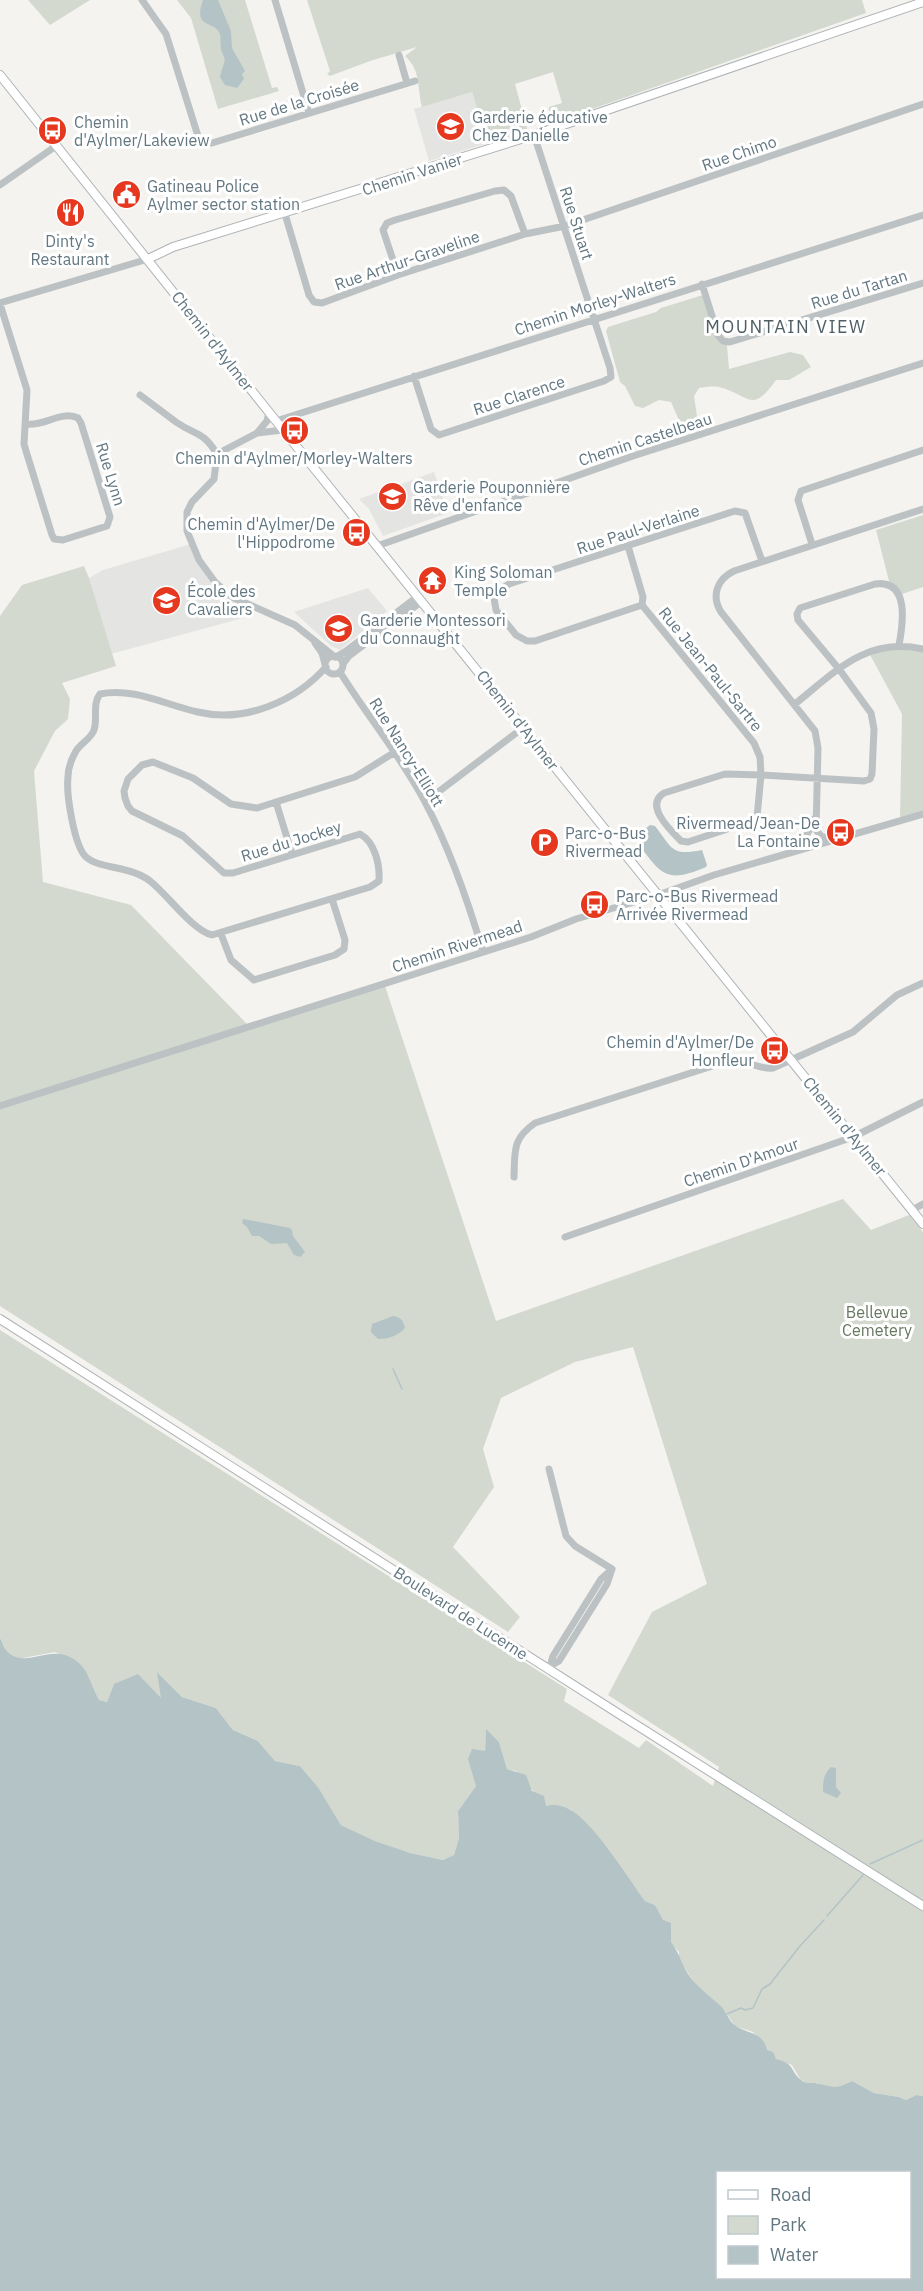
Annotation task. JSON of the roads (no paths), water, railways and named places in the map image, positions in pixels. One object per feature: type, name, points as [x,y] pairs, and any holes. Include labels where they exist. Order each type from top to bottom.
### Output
[{"type":"main road","name":"Chemin Vanier","points":[[148,259],[173,247],[534,135],[923,2]]},
{"type":"main road","name":"Chemin d'Aylmer","points":[[0,76],[923,1224]]},
{"type":"main road","name":"Boulevard de Lucerne","points":[[0,1319],[923,1906]]},
{"type":"street","name":"Rue de la Croisée","points":[[141,0],[166,34],[198,136],[202,142],[212,143],[411,82],[399,55]]},
{"type":"street","points":[[275,0],[309,113]]},
{"type":"street","name":"Rue Chimo","points":[[565,226],[923,104]]},
{"type":"street","name":"Rue Stuart","points":[[534,135],[594,319]]},
{"type":"street","points":[[0,185],[56,146]]},
{"type":"street","points":[[398,275],[383,230],[387,223],[395,220],[504,190],[511,196],[525,234]]},
{"type":"street","name":"Rue Arthur-Graveline","points":[[285,214],[307,290],[314,302],[327,302],[398,275],[525,234],[565,226]]},
{"type":"street","name":"Chemin Morley-Walters","points":[[276,421],[923,215]]},
{"type":"street","name":"Chemin Vanier","points":[[0,303],[148,259]]},
{"type":"street","name":"Rue du Tartan","points":[[702,284],[718,335],[723,341],[730,342],[923,283]]},
{"type":"street","name":"Rue Lynn","points":[[0,303],[27,390],[26,424],[26,451],[54,539],[63,540],[106,526],[110,517],[78,418],[68,416],[36,425],[26,424]]},
{"type":"street","name":"Rue Clarence","points":[[414,376],[431,429],[436,434],[444,434],[609,379],[611,371],[594,319]]},
{"type":"street","name":"Chemin Castelbeau","points":[[377,546],[633,456],[923,363]]},
{"type":"street","points":[[140,395],[176,422],[202,435],[217,454],[214,479],[192,502],[186,518],[189,537],[199,560],[214,582],[232,597],[296,625],[340,659],[343,664]]},
{"type":"street","points":[[217,454],[257,432],[267,421],[269,412]]},
{"type":"street","points":[[257,432],[283,430]]},
{"type":"street","points":[[812,544],[798,500],[801,491],[923,450]]},
{"type":"street","points":[[851,836],[822,837],[816,830],[816,736],[811,725],[795,704],[721,612],[717,605],[717,591],[724,577],[734,571],[923,509]]},
{"type":"street","name":"Rue Paul-Verlaine","points":[[642,605],[531,641],[516,636],[494,607],[497,592],[504,586],[739,511],[745,513],[747,517],[762,561]]},
{"type":"street","name":"Rue Jean-Paul-Sartre","points":[[628,546],[643,597],[642,605],[757,748],[761,775]]},
{"type":"street","points":[[761,775],[756,820],[688,842],[681,841],[656,808],[657,798],[664,793],[719,776],[761,775],[864,781],[870,779],[873,718],[866,704],[798,620],[797,614],[803,606],[875,584],[890,585],[896,591],[904,614],[899,645]]},
{"type":"street","points":[[310,684],[326,666],[328,659],[335,657],[412,600],[420,598]]},
{"type":"street","points":[[332,899],[345,940],[344,949],[335,955],[258,981],[249,978],[231,960],[221,934],[212,935],[202,931],[147,878],[130,870],[95,862],[86,856],[80,849],[73,821],[68,777],[77,751],[92,735],[96,704],[100,694],[134,694],[200,713],[237,714],[278,704],[331,673],[340,672],[350,656],[417,605],[420,598]]},
{"type":"street","points":[[310,636],[322,653],[331,673]]},
{"type":"street","points":[[795,704],[859,655],[877,648],[899,645],[923,650]]},
{"type":"street","name":"Rue Nancy-Elliott","points":[[340,672],[395,752],[425,802],[453,864],[483,952]]},
{"type":"street","points":[[425,802],[524,727]]},
{"type":"street","name":"Rue du Jockey","points":[[221,934],[370,887],[380,881],[380,873],[368,838],[360,834],[233,873],[224,873],[183,836],[132,811],[128,806],[124,791],[129,776],[142,765],[153,762],[192,778],[231,804],[257,808],[355,777],[395,752]]},
{"type":"street","points":[[276,802],[292,854]]},
{"type":"street","points":[[810,848],[815,814]]},
{"type":"street","points":[[773,858],[800,844],[809,833],[815,814]]},
{"type":"street","name":"Chemin Rivermead","points":[[0,1106],[483,952],[576,920],[923,814]]},
{"type":"street","points":[[514,1177],[517,1141],[521,1134],[535,1123],[728,1061],[741,1060],[770,1068],[853,1032],[897,995],[923,983]]},
{"type":"street","name":"Chemin D'Amour","points":[[565,1237],[853,1137],[923,1102]]},
{"type":"street","points":[[912,1210],[923,1204]]},
{"type":"street","points":[[549,1469],[567,1536],[575,1546],[612,1569],[608,1584],[559,1661],[550,1667]]},
{"type":"water","points":[[203,0],[218,0],[231,31],[232,48],[245,71],[242,74],[244,79],[237,88],[225,85],[220,77],[225,59],[221,49],[220,34],[200,16]]},
{"type":"water","points":[[650,825],[655,826],[670,845],[678,851],[702,850],[706,867],[681,875],[665,873],[658,868],[636,841],[636,836]]},
{"type":"water","points":[[243,1219],[290,1228],[305,1252],[300,1257],[294,1255],[287,1243],[271,1244],[259,1236],[252,1236],[242,1223]]},
{"type":"water","points":[[393,1316],[401,1319],[405,1328],[393,1337],[378,1339],[371,1332],[372,1324]]},
{"type":"water","points":[[0,1638],[7,1651],[18,1658],[62,1654],[72,1658],[84,1669],[99,1700],[107,1702],[114,1684],[138,1674],[161,1698],[157,1672],[182,1697],[216,1708],[233,1730],[258,1741],[275,1761],[300,1766],[318,1787],[341,1825],[375,1841],[410,1853],[443,1860],[454,1855],[459,1838],[458,1811],[476,1786],[468,1759],[472,1749],[485,1751],[486,1729],[499,1742],[507,1769],[526,1775],[532,1791],[544,1796],[546,1806],[555,1805],[569,1809],[589,1825],[645,1901],[655,1905],[663,1920],[671,1923],[671,1942],[688,1974],[722,2007],[734,2024],[759,2037],[767,2050],[773,2052],[776,2059],[790,2065],[804,2082],[837,2087],[852,2081],[874,2093],[906,2100],[916,2095],[923,2096],[923,2291],[0,2291]]},
{"type":"water","points":[[831,1767],[836,1768],[836,1787],[841,1793],[837,1798],[823,1792],[823,1782]]},
{"type":"waterway","points":[[393,1369],[402,1389]]},
{"type":"waterway","points":[[870,1864],[923,1840]]},
{"type":"waterway","points":[[827,1916],[863,1875]]},
{"type":"waterway","points":[[727,2014],[741,2008],[745,2010],[753,2008],[762,1989],[770,1984],[824,1920]]},
{"type":"place","name":"Garderie éducative Chez Danielle","points":[[451,126]]},
{"type":"place","name":"Chemin d'Aylmer/Lakeview","points":[[53,131]]},
{"type":"place","name":"Gatineau Police Aylmer sector station","points":[[126,195]]},
{"type":"place","name":"Dinty's Restaurant","points":[[70,213]]},
{"type":"place","name":"Chemin d'Aylmer/Morley-Walters","points":[[294,430]]},
{"type":"place","name":"Garderie Pouponnière Rêve d'enfance","points":[[392,496]]},
{"type":"place","name":"Chemin d'Aylmer/De l'Hippodrome","points":[[356,533]]},
{"type":"place","name":"King Soloman Temple","points":[[433,581]]},
{"type":"place","name":"École des Cavaliers","points":[[166,600]]},
{"type":"place","name":"Garderie Montessori du Connaught","points":[[339,629]]},
{"type":"place","name":"Rivermead/Jean-De La Fontaine","points":[[841,832]]},
{"type":"place","name":"Parc-o-Bus Rivermead","points":[[544,842]]},
{"type":"place","name":"Parc-o-Bus Rivermead Arrivée Rivermead","points":[[595,905]]},
{"type":"place","name":"Chemin d'Aylmer/De Honfleur","points":[[775,1051]]},
{"type":"district","name":"MOUNTAIN VIEW","points":[[786,327]]},
{"type":"park label","name":"Bellevue Cemetery","points":[[877,1321]]}]
